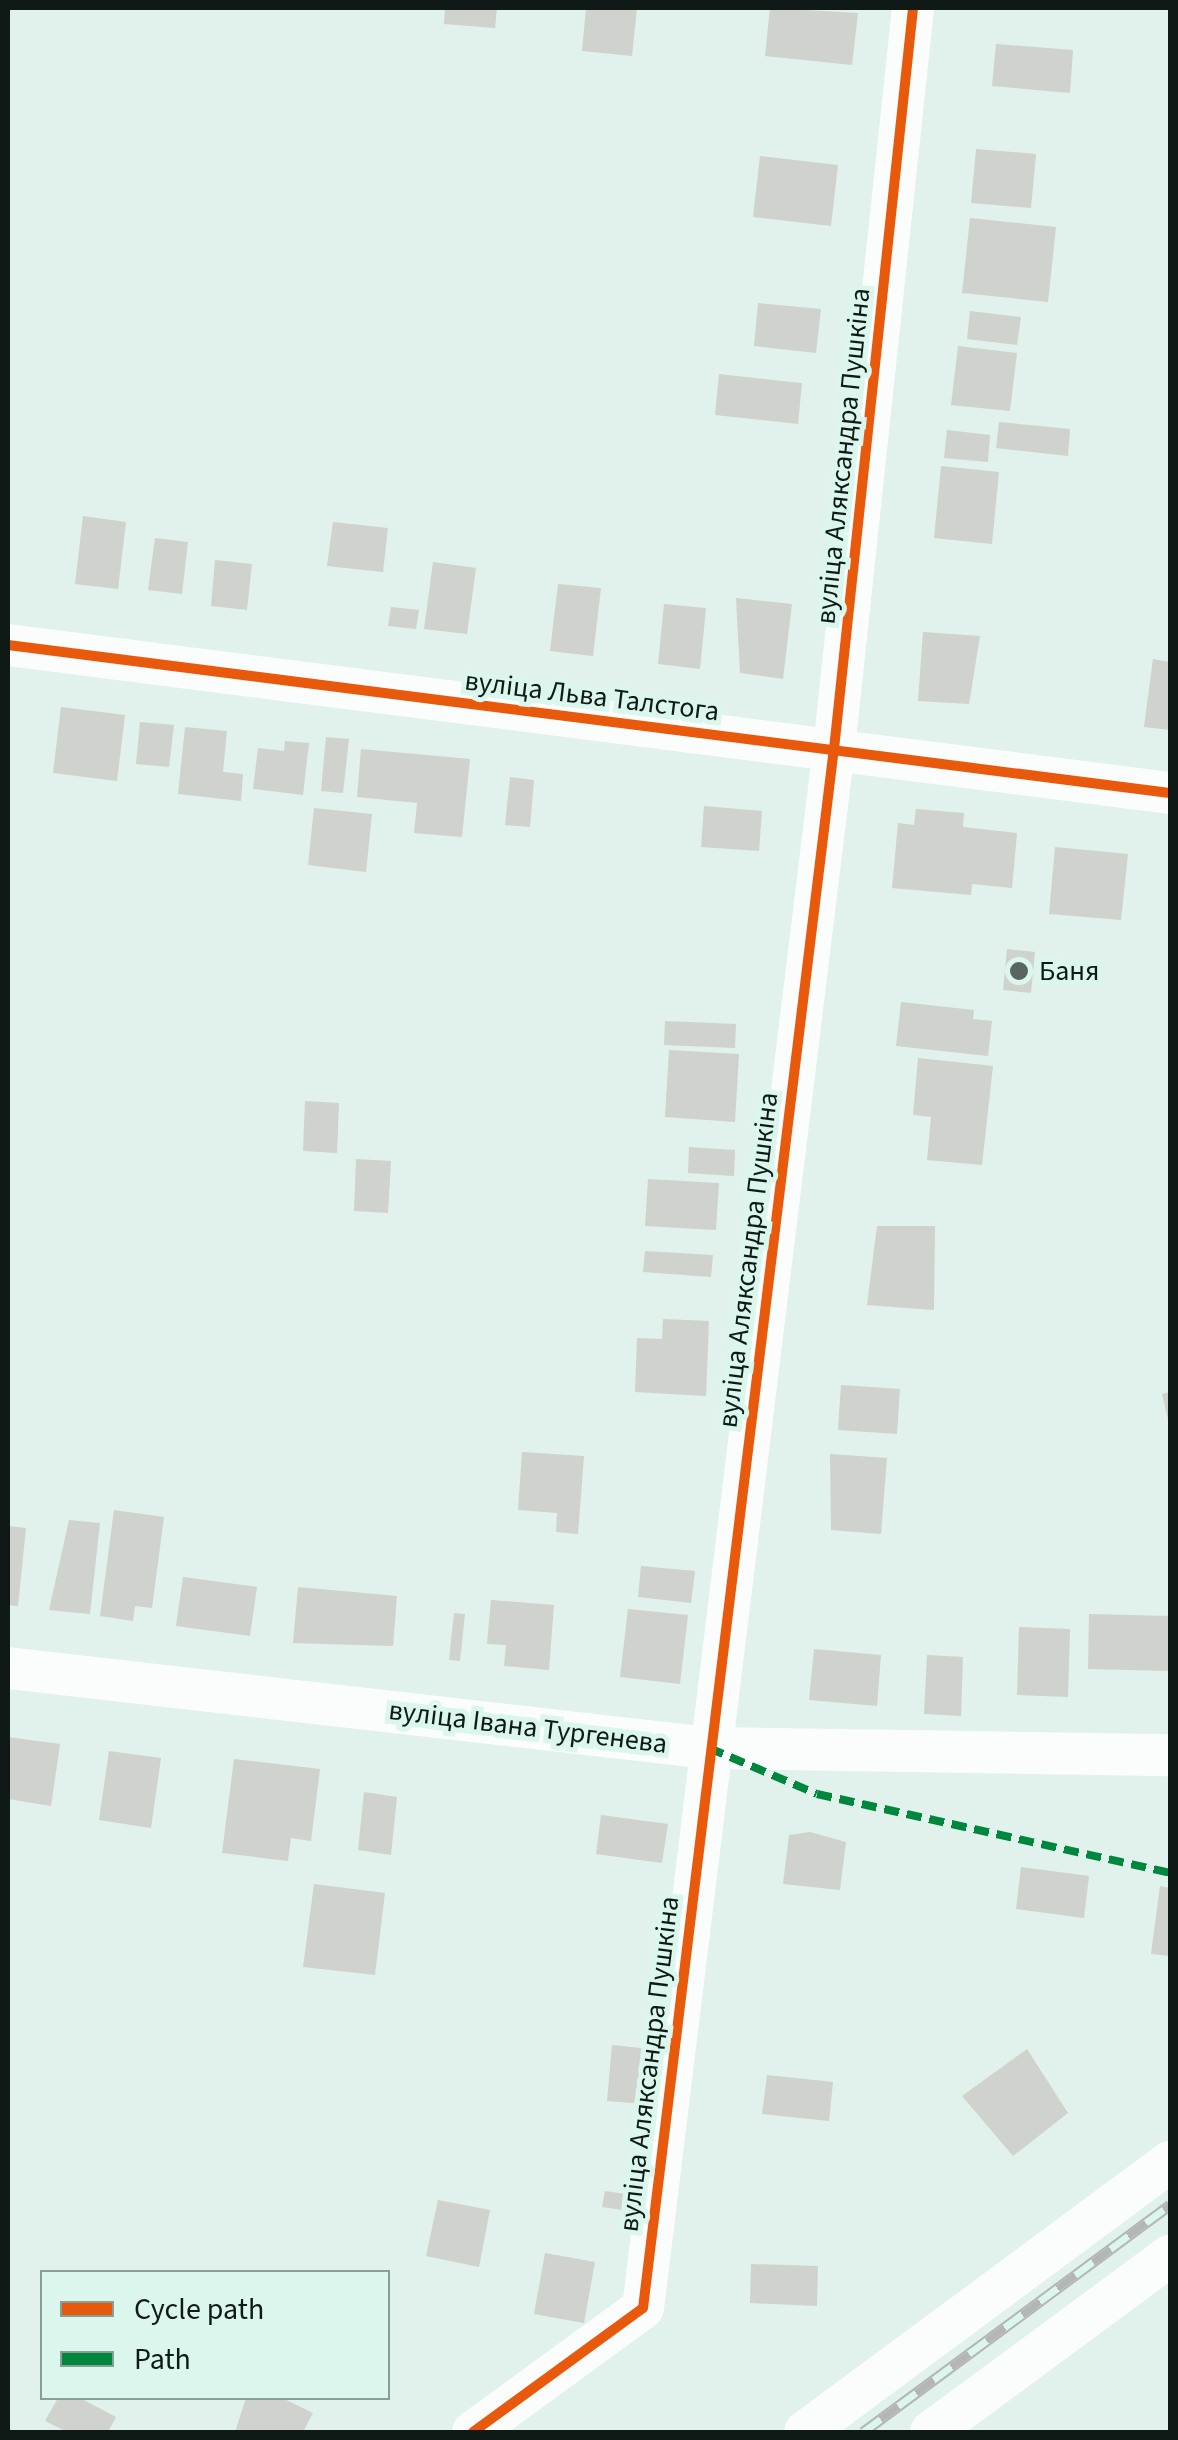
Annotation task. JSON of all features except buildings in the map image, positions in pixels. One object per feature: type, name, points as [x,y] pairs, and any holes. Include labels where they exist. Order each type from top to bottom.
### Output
[{"type":"street","name":"вуліца Аляксандра Пушкіна","points":[[473,2432],[643,2308],[834,749],[912,8]]},
{"type":"street","name":"вуліца Льва Талстога","points":[[8,645],[1170,793]]},
{"type":"street","name":"вуліца Івана Тургенева","points":[[8,1668],[709,1748],[1170,1754]]},
{"type":"street","points":[[805,2432],[1170,2162]]},
{"type":"street","points":[[931,2432],[1170,2256]]},
{"type":"railway","points":[[863,2432],[1170,2205]]},
{"type":"marked path","points":[[709,1748],[817,1794],[1170,1873]]},
{"type":"cycle path","points":[[473,2432],[643,2308],[834,749],[913,8]]},
{"type":"cycle path","points":[[8,645],[1170,793]]},
{"type":"place","name":"Баня","points":[[1019,971]]}]
